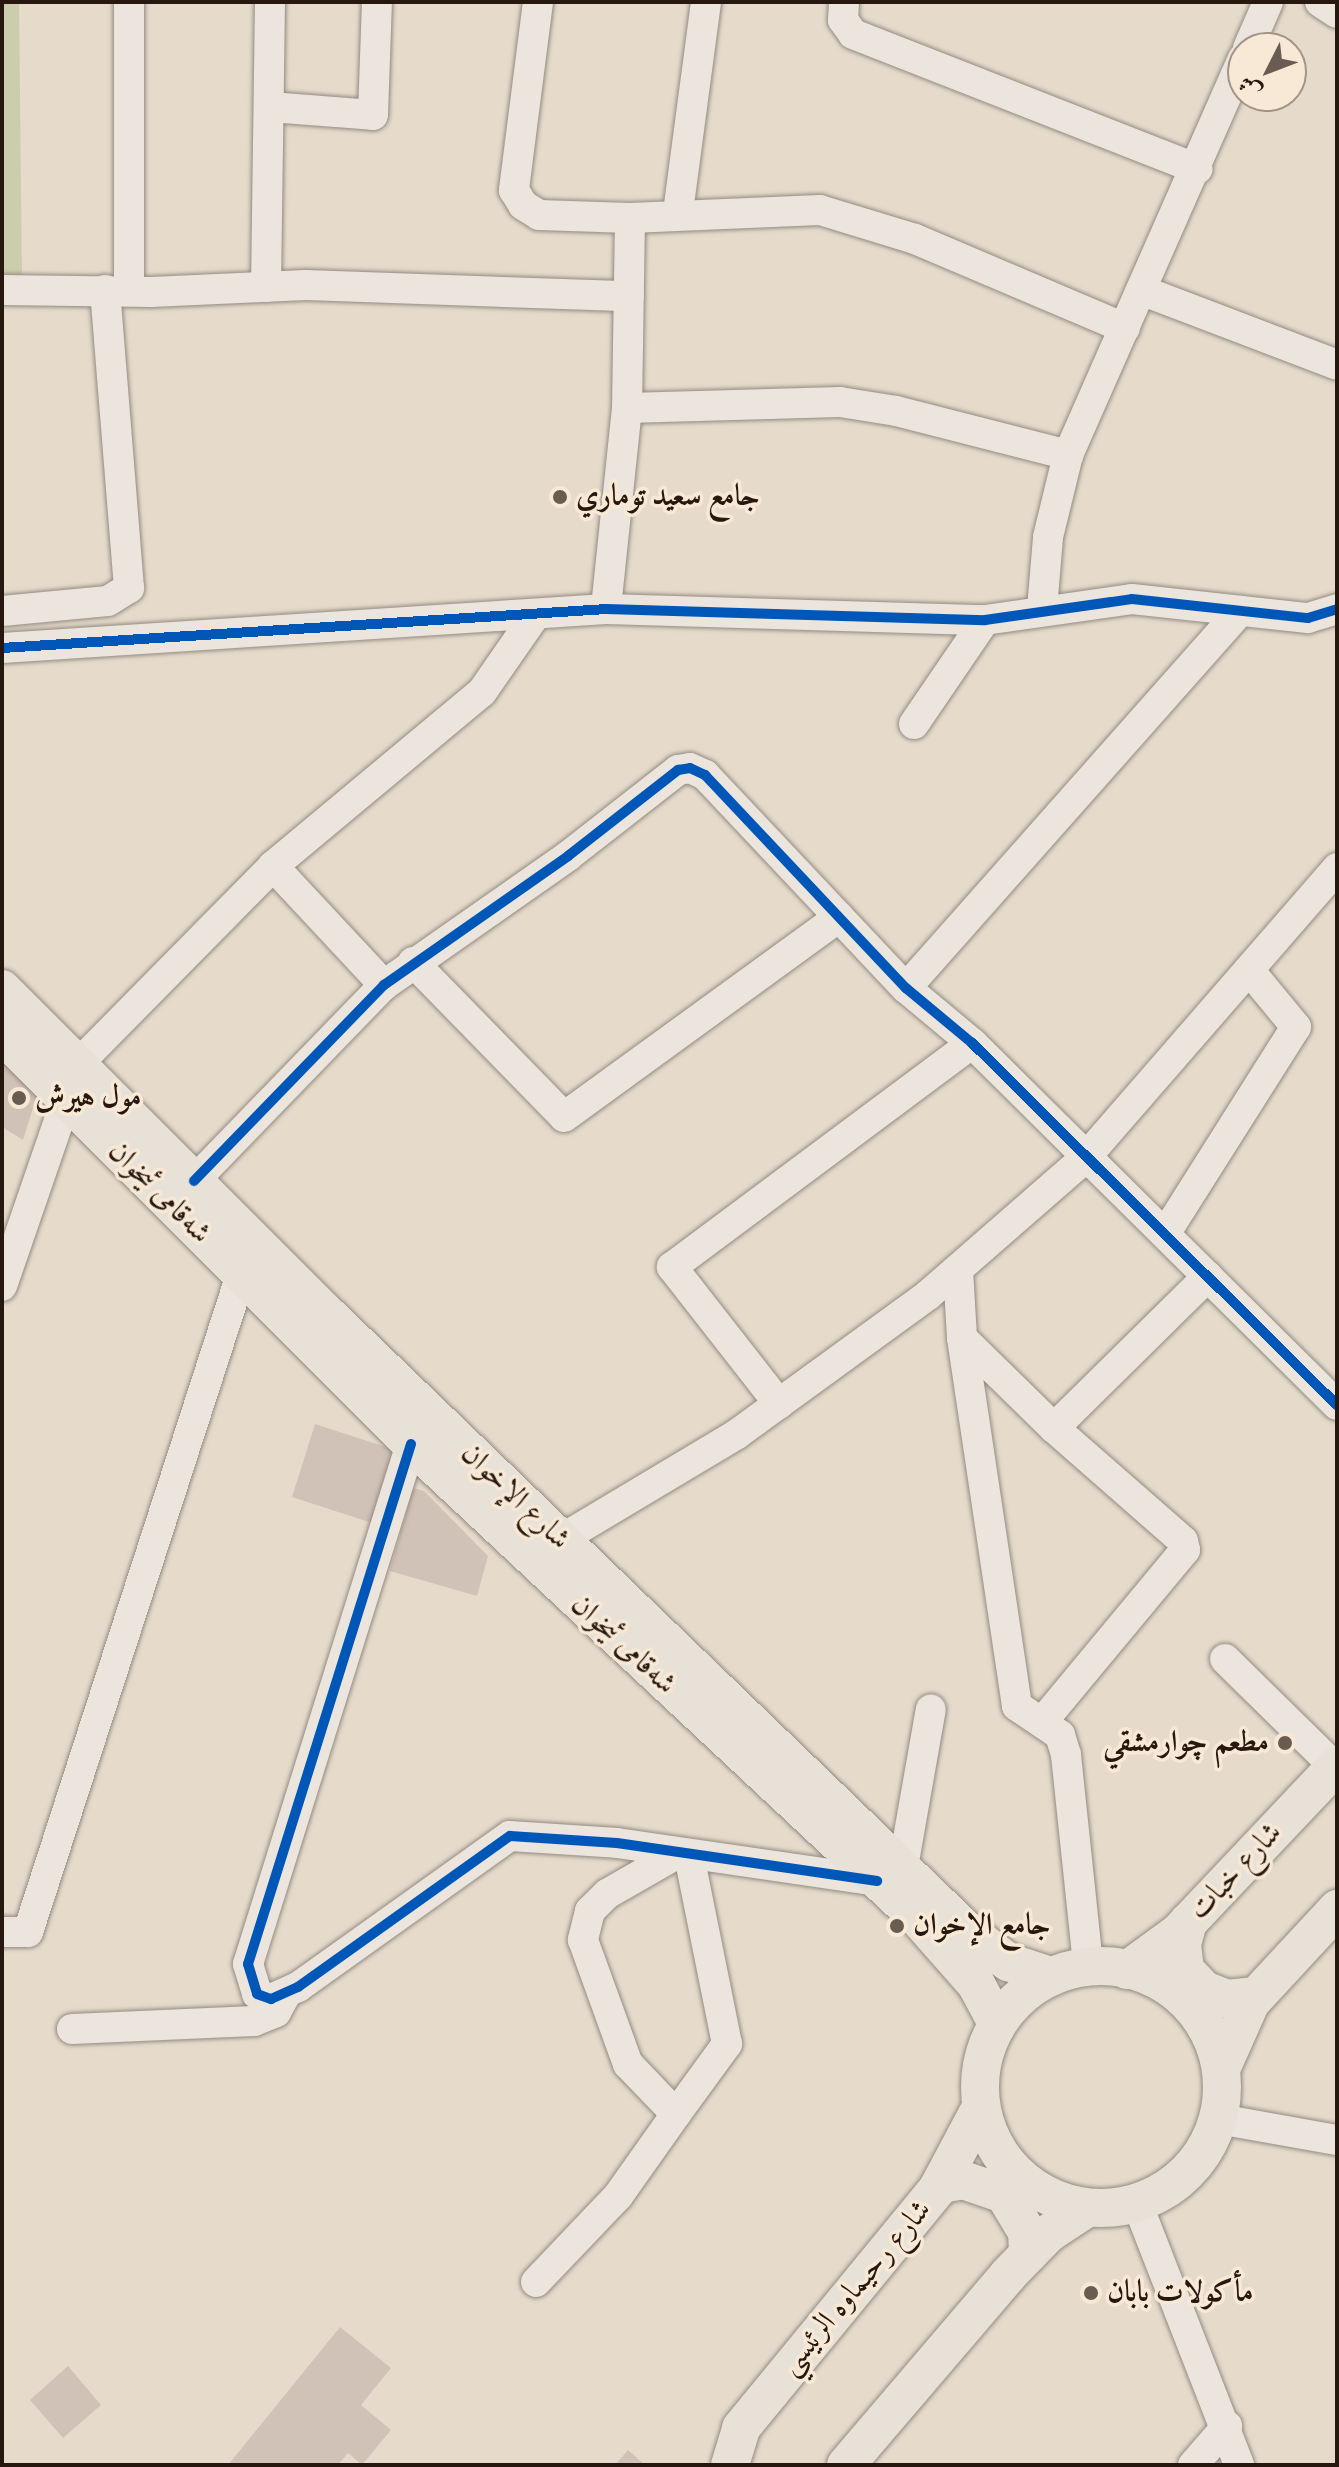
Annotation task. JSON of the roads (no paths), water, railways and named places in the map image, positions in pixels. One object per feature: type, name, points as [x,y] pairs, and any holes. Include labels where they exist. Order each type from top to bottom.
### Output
[{"type":"main road","name":"شارع الإخوان","points":[[2,989],[194,1181],[314,1324],[560,1540],[986,1969],[1050,1976]]},
{"type":"main road","name":"شەقامی ئیخوان","points":[[2,1035],[241,1275],[314,1324],[411,1444],[890,1874]]},
{"type":"main road","name":"شارع خبات","points":[[1127,1970],[1188,1922],[1336,1766]]},
{"type":"main road","points":[[1222,2067],[1193,2008],[1159,1980],[1127,1970],[1088,1966],[1050,1976],[1020,1996],[997,2023],[982,2063],[981,2107],[1006,2163],[1056,2200],[1087,2208],[1137,2203],[1180,2180],[1204,2152],[1219,2119],[1222,2067],[1256,1996],[1337,1909]]},
{"type":"main road","points":[[1188,1922],[1182,1945],[1185,1970],[1204,1990],[1227,1999],[1256,1996]]},
{"type":"main road","points":[[986,1969],[997,2023]]},
{"type":"main road","name":"شارع رحيماوه الرئيسي","points":[[730,2465],[735,2441],[749,2417],[941,2184],[981,2107]]},
{"type":"main road","points":[[941,2184],[963,2180],[1004,2194],[1023,2222],[1028,2254]]},
{"type":"main road","points":[[846,2465],[1028,2254],[1087,2208]]},
{"type":"street","points":[[2,611],[108,601],[129,588],[117,290],[129,2]]},
{"type":"street","points":[[266,287],[270,2]]},
{"type":"street","points":[[270,107],[373,115],[377,2]]},
{"type":"street","points":[[538,2],[514,190],[523,205],[539,215],[630,218],[678,212],[820,210],[915,239],[1125,328]]},
{"type":"street","points":[[678,212],[706,2]]},
{"type":"street","points":[[844,2],[843,20],[853,34],[1197,169]]},
{"type":"street","points":[[1320,2],[1337,13]]},
{"type":"street","points":[[1252,32],[1260,4]]},
{"type":"street","points":[[1042,609],[1048,537],[1068,455],[1227,97]]},
{"type":"street","points":[[606,609],[627,408],[630,218]]},
{"type":"street","points":[[2,290],[266,287],[629,296]]},
{"type":"street","points":[[1141,290],[1337,365]]},
{"type":"street","points":[[627,408],[840,402],[896,411],[1068,455]]},
{"type":"street","points":[[2,648],[534,617],[606,609],[985,620],[1010,620],[1042,609],[1132,599],[1308,618],[1337,609]]},
{"type":"street","points":[[906,988],[1240,611]]},
{"type":"street","points":[[78,1064],[273,866],[482,692],[534,617]]},
{"type":"street","points":[[914,724],[985,620]]},
{"type":"street","points":[[194,1181],[384,985],[568,856],[678,770],[690,768],[705,775],[906,988],[972,1043],[1334,1397]]},
{"type":"street","points":[[273,866],[384,985]]},
{"type":"street","points":[[560,1540],[779,1404],[958,1270],[1086,1157],[1337,868]]},
{"type":"street","points":[[413,962],[564,1117],[839,917]]},
{"type":"street","points":[[1165,1234],[1296,1027],[1249,970]]},
{"type":"street","points":[[779,1404],[672,1267],[972,1043]]},
{"type":"street","points":[[2,1286],[66,1100]]},
{"type":"street","points":[[958,1270],[962,1338],[1017,1706],[1022,1714],[1044,1720],[1060,1735],[1066,1755],[1088,1966]]},
{"type":"street","points":[[2,1932],[28,1932],[241,1275]]},
{"type":"street","points":[[1054,1428],[1208,1276]]},
{"type":"street","points":[[962,1338],[1054,1428],[1183,1541],[1185,1550],[1044,1720]]},
{"type":"street","points":[[411,1444],[248,1964],[257,1994],[271,1999],[286,1994],[510,1836],[617,1843],[682,1855],[890,1874],[931,1709]]},
{"type":"street","points":[[1225,1659],[1336,1766]]},
{"type":"street","points":[[676,2114],[628,2064],[583,1940],[590,1911],[607,1894],[682,1855]]},
{"type":"street","points":[[536,2282],[618,2196],[727,2044],[682,1855]]},
{"type":"street","points":[[72,2029],[254,2021],[276,2012],[286,1994]]},
{"type":"street","points":[[1219,2119],[1337,2140]]},
{"type":"street","points":[[1137,2203],[1227,2426],[1239,2465]]},
{"type":"street","points":[[1193,2465],[1227,2426]]},
{"type":"place","name":"جامع سعيد توماري","points":[[560,497]]},
{"type":"place","name":"مول هيرش","points":[[19,1098]]},
{"type":"place","name":"مطعم چوارمشقي","points":[[1285,1743]]},
{"type":"place","name":"جامع الإخوان","points":[[897,1926]]},
{"type":"place","name":"مأكولات بابان","points":[[1091,2293]]}]
